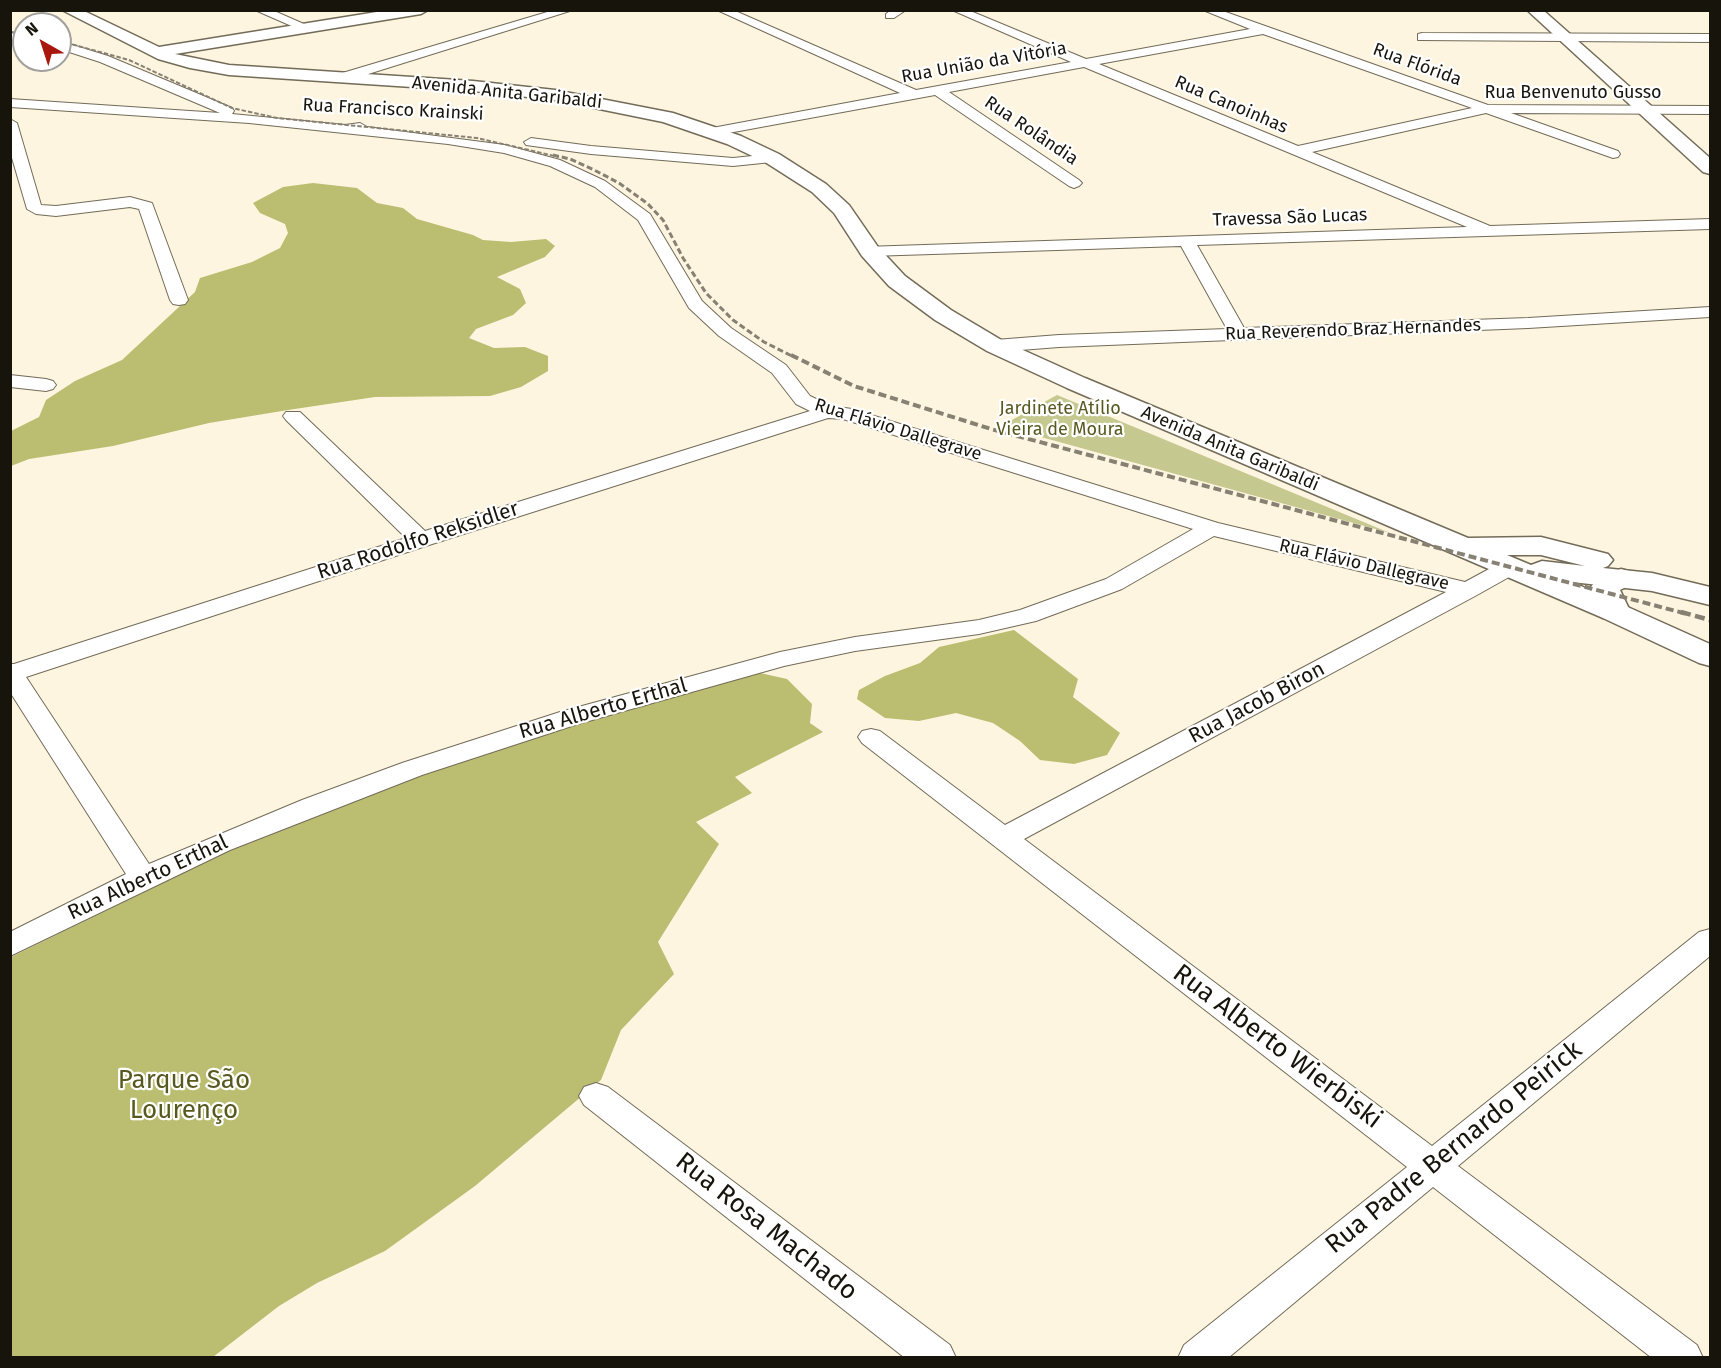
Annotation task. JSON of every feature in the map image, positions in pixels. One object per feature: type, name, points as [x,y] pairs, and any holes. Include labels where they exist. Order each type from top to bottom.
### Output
[{"type":"main road","name":"Avenida Anita Garibaldi","points":[[69,10],[176,60],[230,69],[473,86],[555,95],[648,113],[712,132],[772,158],[806,178],[833,200],[870,251],[897,281],[917,297],[995,346],[1076,383],[1614,611],[1710,656]]},
{"type":"main road","points":[[1534,10],[1710,168]]},
{"type":"main road","points":[[155,52],[418,11]]},
{"type":"main road","name":"Rua Flávio Dallegrave","points":[[1458,546],[1541,546],[1592,558],[1652,582]]},
{"type":"main road","name":"Rua Flávio Dallegrave","points":[[1510,567],[1652,582],[1710,596]]},
{"type":"main road","points":[[1614,611],[1605,588],[1621,578]]},
{"type":"street","points":[[260,10],[307,28]]},
{"type":"street","points":[[344,77],[568,10]]},
{"type":"street","points":[[722,10],[914,94]]},
{"type":"street","points":[[890,16],[901,10]]},
{"type":"street","name":"Rua Canoinhas","points":[[957,10],[1491,232]]},
{"type":"street","name":"Rua Flórida","points":[[1208,10],[1613,154]]},
{"type":"street","name":"Rua União da Vitória","points":[[712,132],[1263,30]]},
{"type":"street","points":[[1422,37],[1710,38]]},
{"type":"street","points":[[72,48],[134,70],[249,119]]},
{"type":"street","points":[[134,70],[176,60]]},
{"type":"street","name":"Rua Rolândia","points":[[937,90],[1074,183]]},
{"type":"street","name":"Rua Francisco Krainski","points":[[10,104],[249,119],[345,129],[390,125],[441,128],[591,150],[733,162],[772,158]]},
{"type":"street","name":"Rua Benvenuto Gusso","points":[[1297,151],[1487,109],[1710,110]]},
{"type":"street","points":[[10,123],[33,206],[43,212],[130,202],[146,206],[179,300]]},
{"type":"street","name":"Rua Flávio Dallegrave","points":[[345,129],[436,138],[505,149],[555,163],[600,184],[644,217],[695,304],[726,332],[774,364],[788,378],[803,400],[827,412],[845,413],[1211,528],[1469,590]]},
{"type":"street","name":"Travessa São Lucas","points":[[870,251],[1710,224]]},
{"type":"street","points":[[1186,241],[1239,335]]},
{"type":"street","name":"Rua Reverendo Braz Hernandes","points":[[995,346],[1059,341],[1517,324],[1710,312]]},
{"type":"street","points":[[10,381],[46,385]]},
{"type":"street","name":"Rua Rodolfo Reksidler","points":[[11,672],[827,412]]},
{"type":"street","points":[[293,416],[421,540]]},
{"type":"street","name":"Rua Alberto Erthal","points":[[10,945],[143,878],[312,806],[433,762],[569,718],[780,659],[855,644],[979,627],[1027,616],[1072,601],[1154,563],[1211,528]]},
{"type":"street","name":"Rua Jacob Biron","points":[[1004,838],[1510,567]]},
{"type":"street","points":[[11,672],[143,878]]},
{"type":"street","name":"Rua Alberto Wierbiski","points":[[871,737],[1683,1358]]},
{"type":"street","name":"Rua Padre Bernardo Peirick","points":[[1198,1358],[1710,940]]},
{"type":"street","name":"Rua Rosa Machado","points":[[596,1096],[936,1358]]},
{"type":"green space","points":[[313,183],[357,188],[377,203],[403,208],[417,219],[483,240],[511,242],[546,239],[555,246],[545,257],[497,277],[520,289],[526,303],[513,315],[476,329],[469,338],[494,348],[525,347],[548,356],[548,371],[521,387],[490,396],[375,397],[209,423],[113,446],[29,459],[11,466],[11,431],[39,417],[46,400],[75,381],[122,360],[195,292],[200,278],[252,262],[280,248],[288,233],[285,224],[260,213],[253,203],[283,187]]},
{"type":"green space","name":"Jardinete Atílio Vieira de Moura","points":[[1057,395],[1390,533],[1001,426]]},
{"type":"green space","points":[[1014,630],[1078,679],[1073,697],[1120,733],[1107,755],[1074,764],[1040,760],[1020,741],[993,723],[956,713],[919,721],[885,718],[857,699],[859,690],[885,676],[920,663],[939,647]]},
{"type":"green space","name":"Parque São Lourenço","points":[[751,671],[787,679],[812,704],[810,723],[823,732],[735,777],[752,793],[696,822],[719,844],[658,942],[674,974],[621,1030],[601,1080],[475,1186],[385,1251],[317,1283],[279,1306],[213,1357],[11,1358],[11,957],[251,840],[418,770]]},
{"type":"railway","points":[[72,44],[129,60],[232,108],[277,118],[477,138],[559,157]]},
{"type":"railway","points":[[553,155],[570,159],[594,170],[619,183],[648,204],[663,220],[683,258],[706,293],[733,320],[764,342],[794,357]]},
{"type":"railway","points":[[791,355],[854,386],[991,429],[1687,614]]},
{"type":"railway","points":[[1681,612],[1710,620]]}]
